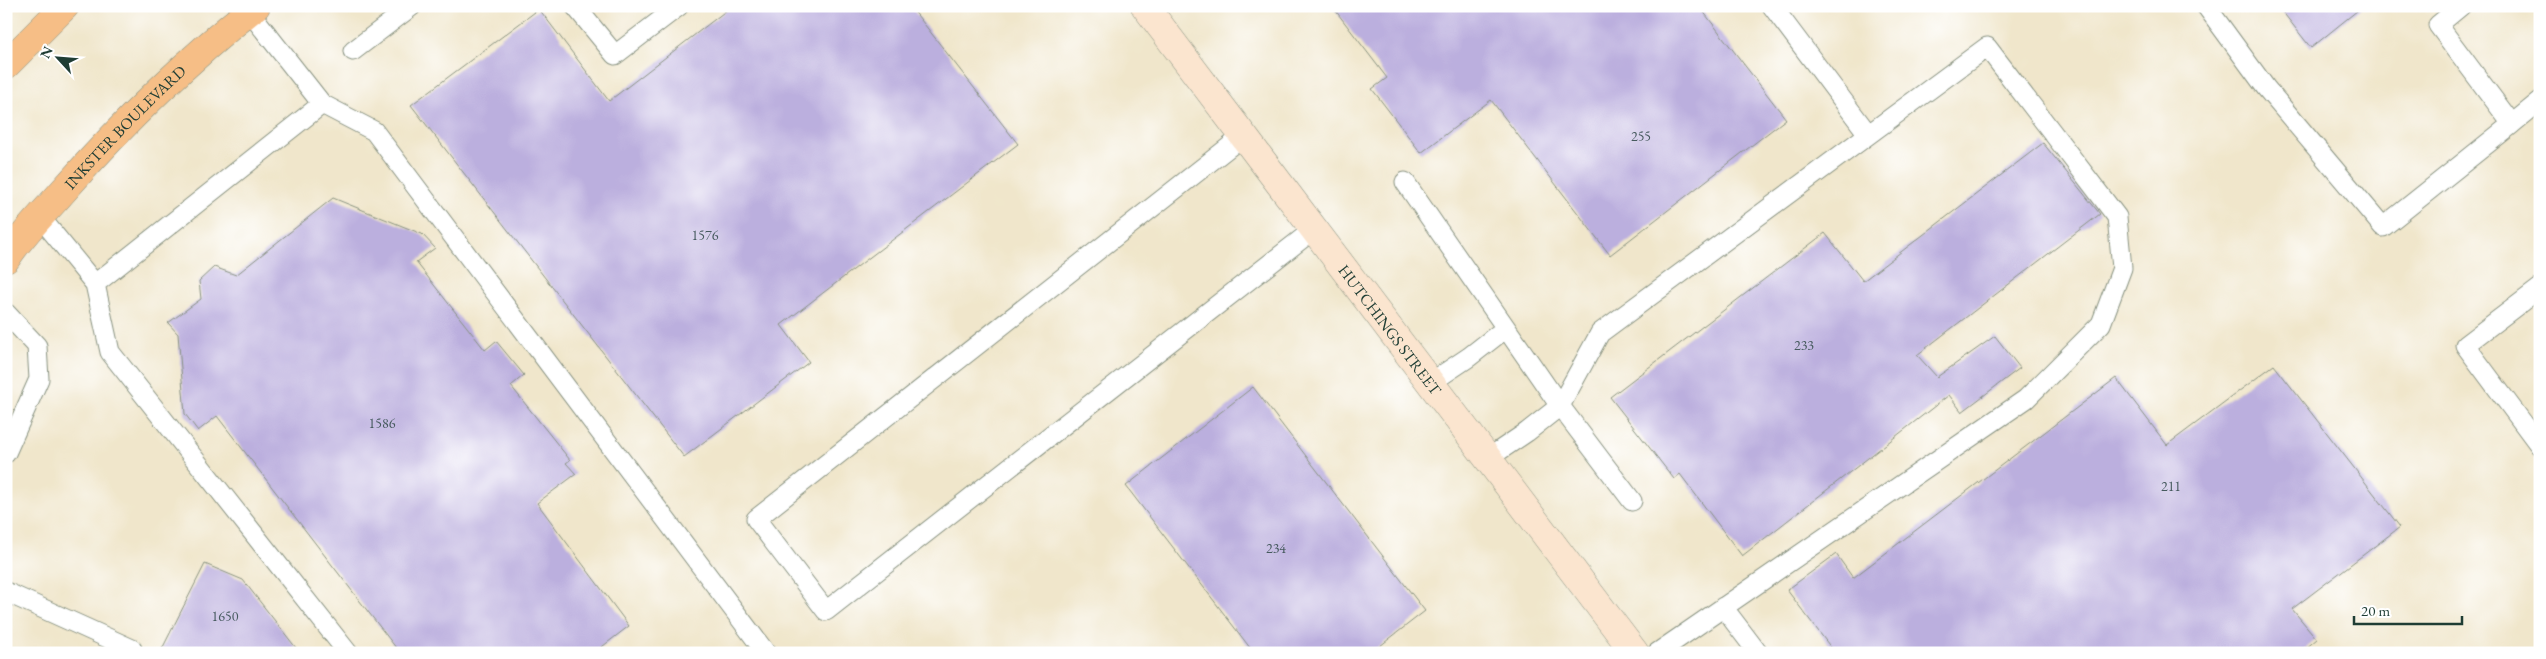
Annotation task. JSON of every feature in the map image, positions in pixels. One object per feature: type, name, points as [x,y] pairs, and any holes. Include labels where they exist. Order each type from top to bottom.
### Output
[{"type":"main road","points":[[6,65],[65,6]]},
{"type":"main road","name":"INKSTER BOULEVARD","points":[[6,260],[119,128],[200,52],[253,9]]},
{"type":"street","name":"HUTCHINGS STREET","points":[[1145,6],[1635,653]]},
{"type":"lane","points":[[353,51],[412,6]]},
{"type":"lane","points":[[575,6],[615,55],[679,6]]},
{"type":"lane","points":[[1772,6],[1868,134]]},
{"type":"lane","points":[[2206,6],[2266,88],[2383,227],[2540,101]]},
{"type":"lane","points":[[2461,6],[2438,25],[2512,124]]},
{"type":"lane","points":[[253,9],[322,104],[374,131],[766,653]]},
{"type":"lane","points":[[1488,459],[1560,406],[1600,333],[1987,47],[2117,217],[2122,268],[2101,324],[2026,399],[1657,653]]},
{"type":"lane","points":[[95,284],[322,104]]},
{"type":"lane","points":[[1243,136],[756,519],[826,611],[1313,230]]},
{"type":"lane","points":[[1405,182],[1560,406],[1632,501]]},
{"type":"lane","points":[[40,218],[95,284],[110,352],[348,653]]},
{"type":"lane","points":[[2540,288],[2464,345],[2540,446]]},
{"type":"lane","points":[[6,313],[36,346],[39,379],[6,454]]},
{"type":"lane","points":[[1430,383],[1469,357],[1506,328]]},
{"type":"lane","points":[[6,592],[132,649]]},
{"type":"lane","points":[[1722,607],[1758,653]]},
{"type":"building","points":[[732,6],[910,6],[1018,144],[781,325],[809,362],[684,457],[411,105],[539,9],[609,101]]},
{"type":"building","points":[[1332,6],[1699,6],[1786,119],[1610,255],[1491,100],[1421,153],[1372,89],[1387,78]]},
{"type":"building","points":[[2278,6],[2363,6],[2311,48]]},
{"type":"building","points":[[2043,143],[2100,214],[1917,355],[1937,377],[1995,336],[2020,368],[1962,412],[1949,395],[1742,556],[1680,474],[1674,479],[1610,397],[1825,233],[1863,281]]},
{"type":"building","points":[[333,198],[422,234],[435,248],[416,262],[485,350],[496,341],[524,375],[511,386],[570,460],[566,463],[576,474],[537,503],[629,626],[594,653],[400,653],[217,416],[198,431],[185,414],[178,334],[168,323],[201,299],[199,281],[214,267],[236,275]]},
{"type":"building","points":[[2274,365],[2400,527],[2292,609],[2317,639],[2300,653],[1835,653],[1787,590],[1836,554],[1853,578],[2116,378],[2167,445]]},
{"type":"building","points":[[1253,387],[1425,611],[1371,653],[1254,653],[1126,486]]},
{"type":"building","points":[[205,564],[243,580],[300,653],[160,653]]}]
